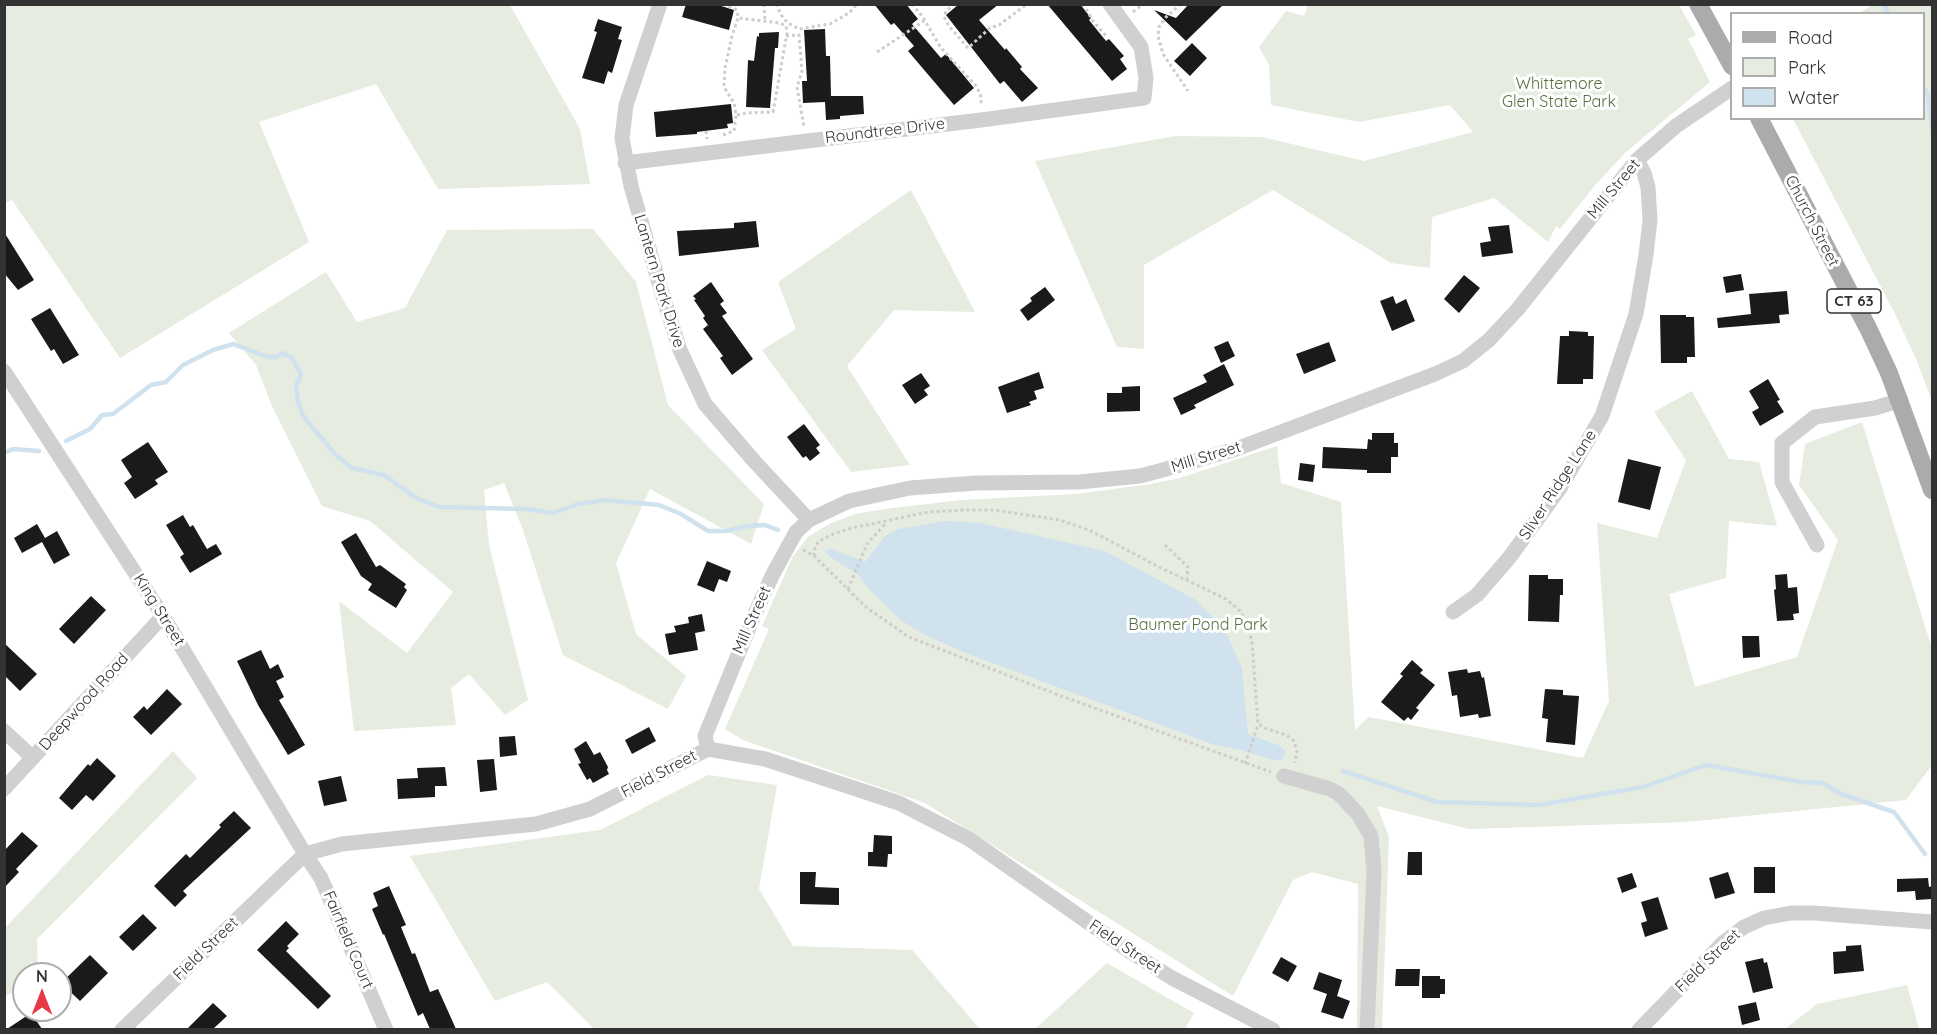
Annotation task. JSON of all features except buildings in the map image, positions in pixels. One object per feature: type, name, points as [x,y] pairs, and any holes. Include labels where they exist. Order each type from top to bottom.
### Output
[{"type":"main road","points":[[1698,4],[1730,64]]},
{"type":"main road","name":"Church Street","points":[[1760,120],[1869,330],[1900,400],[1932,490]]},
{"type":"street","name":"Lantern Park Drive","points":[[660,4],[627,105],[622,138],[625,163],[676,340],[693,382],[705,404],[809,520]]},
{"type":"street","name":"Roundtree Drive","points":[[625,163],[1143,98],[1146,78],[1141,47],[1110,4]]},
{"type":"street","name":"Mill Street","points":[[708,749],[705,736],[734,661],[773,574],[796,532],[809,520],[849,501],[909,488],[976,483],[1079,482],[1140,476],[1236,449],[1435,374],[1463,361],[1489,340],[1517,310],[1637,160],[1676,126],[1730,89]]},
{"type":"street","name":"Sliver Ridge Lane","points":[[1453,612],[1477,595],[1509,558],[1560,488],[1602,416],[1636,314],[1646,255],[1650,220],[1648,188],[1637,160]]},
{"type":"street","name":"King Street","points":[[4,371],[163,616],[305,854]]},
{"type":"street","points":[[1817,545],[1782,482],[1782,443],[1815,417],[1875,408],[1900,400]]},
{"type":"street","name":"Deepwood Road","points":[[4,789],[163,616]]},
{"type":"street","points":[[4,731],[33,758]]},
{"type":"street","name":"Field Street","points":[[122,1029],[305,854],[342,844],[536,824],[590,809],[708,749],[765,759],[899,803],[969,839],[1132,953],[1172,978],[1273,1029]]},
{"type":"street","points":[[1288,777],[1330,789],[1339,794],[1358,814],[1371,836],[1374,872],[1368,1029]]},
{"type":"street","name":"Fairfield Court","points":[[305,854],[321,878],[386,1029]]},
{"type":"street","name":"Field Street","points":[[1639,1029],[1724,942],[1744,927],[1764,918],[1791,913],[1814,913],[1932,922]]},
{"type":"path","points":[[764,4],[765,22]]},
{"type":"path","points":[[776,4],[788,23],[799,29],[830,24],[849,13],[857,4]]},
{"type":"path","points":[[912,4],[941,48],[977,87],[981,97],[979,110],[981,120]]},
{"type":"path","points":[[955,4],[946,11],[944,17],[949,27],[968,48],[990,28],[999,25],[1027,4]]},
{"type":"path","points":[[1083,4],[1093,21],[1107,36]]},
{"type":"path","points":[[1181,4],[1166,17],[1159,27],[1158,36],[1163,54],[1188,91]]},
{"type":"path","points":[[706,131],[707,139],[734,131],[736,115],[734,103],[724,87],[725,68],[738,18],[737,10],[721,5]]},
{"type":"path","points":[[736,115],[773,112],[786,36],[786,26],[780,23],[738,18]]},
{"type":"path","points":[[877,52],[924,21]]},
{"type":"path","points":[[799,29],[802,70],[797,87],[806,141]]},
{"type":"path","points":[[786,36],[799,35]]},
{"type":"path","points":[[814,556],[815,547],[819,541],[833,534],[928,513],[995,510],[1060,520],[1091,531],[1116,546],[1226,599],[1240,611],[1248,626],[1258,724],[1245,764]]},
{"type":"path","points":[[848,590],[867,544],[887,521]]},
{"type":"path","points":[[1165,545],[1188,567],[1187,580]]},
{"type":"path","points":[[799,547],[814,556],[867,608],[909,637],[943,652],[1245,764],[1288,777],[1297,752],[1294,741],[1286,735],[1258,724]]},
{"type":"green space","points":[[5,4],[510,5],[580,129],[590,184],[438,189],[376,84],[259,122],[309,242],[120,358],[12,200],[5,203]]},
{"type":"green space","points":[[1874,4],[1932,5],[1932,401],[1895,314],[1794,120],[1925,120],[1925,12],[1861,12]]},
{"type":"green space","name":"Whittemore Glen State Park","points":[[1308,5],[1679,5],[1696,35],[1688,39],[1710,82],[1626,152],[1596,184],[1560,229],[1556,226],[1548,242],[1494,198],[1432,217],[1430,268],[1391,263],[1273,190],[1144,265],[1144,349],[1117,347],[1035,161],[1176,136],[1262,137],[1364,161],[1473,132],[1450,105],[1359,122],[1271,105],[1269,65],[1259,47],[1286,11],[1304,16]]},
{"type":"green space","points":[[911,190],[975,312],[894,310],[847,366],[910,465],[851,472],[762,350],[796,329],[778,282]]},
{"type":"green space","points":[[593,229],[636,282],[668,405],[764,504],[751,544],[650,489],[616,563],[636,634],[686,676],[668,709],[563,655],[523,530],[504,483],[484,490],[489,545],[528,700],[505,715],[469,674],[451,688],[456,725],[354,731],[339,601],[407,653],[453,592],[370,521],[322,506],[272,406],[256,365],[229,333],[326,272],[357,322],[405,308],[447,230]]},
{"type":"green space","name":"Baumer Pond Park","points":[[1692,391],[1729,459],[1759,462],[1777,526],[1729,521],[1726,578],[1669,594],[1695,687],[1797,657],[1838,540],[1799,485],[1805,444],[1862,422],[1932,649],[1932,765],[1906,800],[1686,822],[1469,829],[1377,806],[1389,837],[1382,1029],[1357,1029],[1358,884],[1312,872],[1293,880],[1233,996],[925,803],[743,740],[725,729],[769,629],[762,626],[793,556],[808,537],[829,524],[855,514],[885,509],[961,500],[1076,494],[1151,484],[1180,478],[1277,446],[1281,483],[1341,502],[1355,730],[1369,717],[1583,758],[1609,701],[1597,523],[1657,538],[1686,460],[1654,412]]},
{"type":"green space","points":[[173,751],[197,778],[37,939],[38,962],[12,962],[12,993],[5,996],[5,928]]},
{"type":"green space","points":[[708,775],[777,785],[759,889],[793,946],[912,950],[980,1029],[594,1029],[547,982],[495,1001],[410,856],[600,830]]},
{"type":"green space","points":[[1107,963],[1194,1013],[1185,1029],[1035,1029]]},
{"type":"green space","points":[[1907,985],[1919,1029],[1785,1029],[1817,1004]]},
{"type":"water","points":[[947,521],[980,523],[1105,551],[1194,599],[1224,628],[1242,668],[1248,734],[1281,746],[1285,751],[1285,756],[1281,760],[1273,760],[1212,744],[968,654],[923,634],[901,620],[869,589],[859,575],[829,556],[825,550],[832,549],[865,562],[885,536],[898,529]]},
{"type":"waterway","points":[[1884,4],[1887,12]]},
{"type":"waterway","points":[[1925,90],[1932,128]]},
{"type":"waterway","points":[[66,441],[90,429],[102,415],[113,414],[151,385],[166,382],[183,365],[213,350],[233,344],[268,357],[276,357],[283,353],[292,358],[301,374],[296,386],[303,416],[335,454],[352,468],[384,475],[416,498],[439,507],[526,509],[553,513],[578,504],[605,500],[659,505],[681,514],[708,531],[726,531],[765,525],[778,530]]},
{"type":"waterway","points":[[4,453],[13,449],[39,451]]},
{"type":"waterway","points":[[1343,771],[1437,802],[1539,805],[1643,787],[1706,765],[1801,782],[1822,783],[1841,794],[1894,812],[1925,854]]}]
